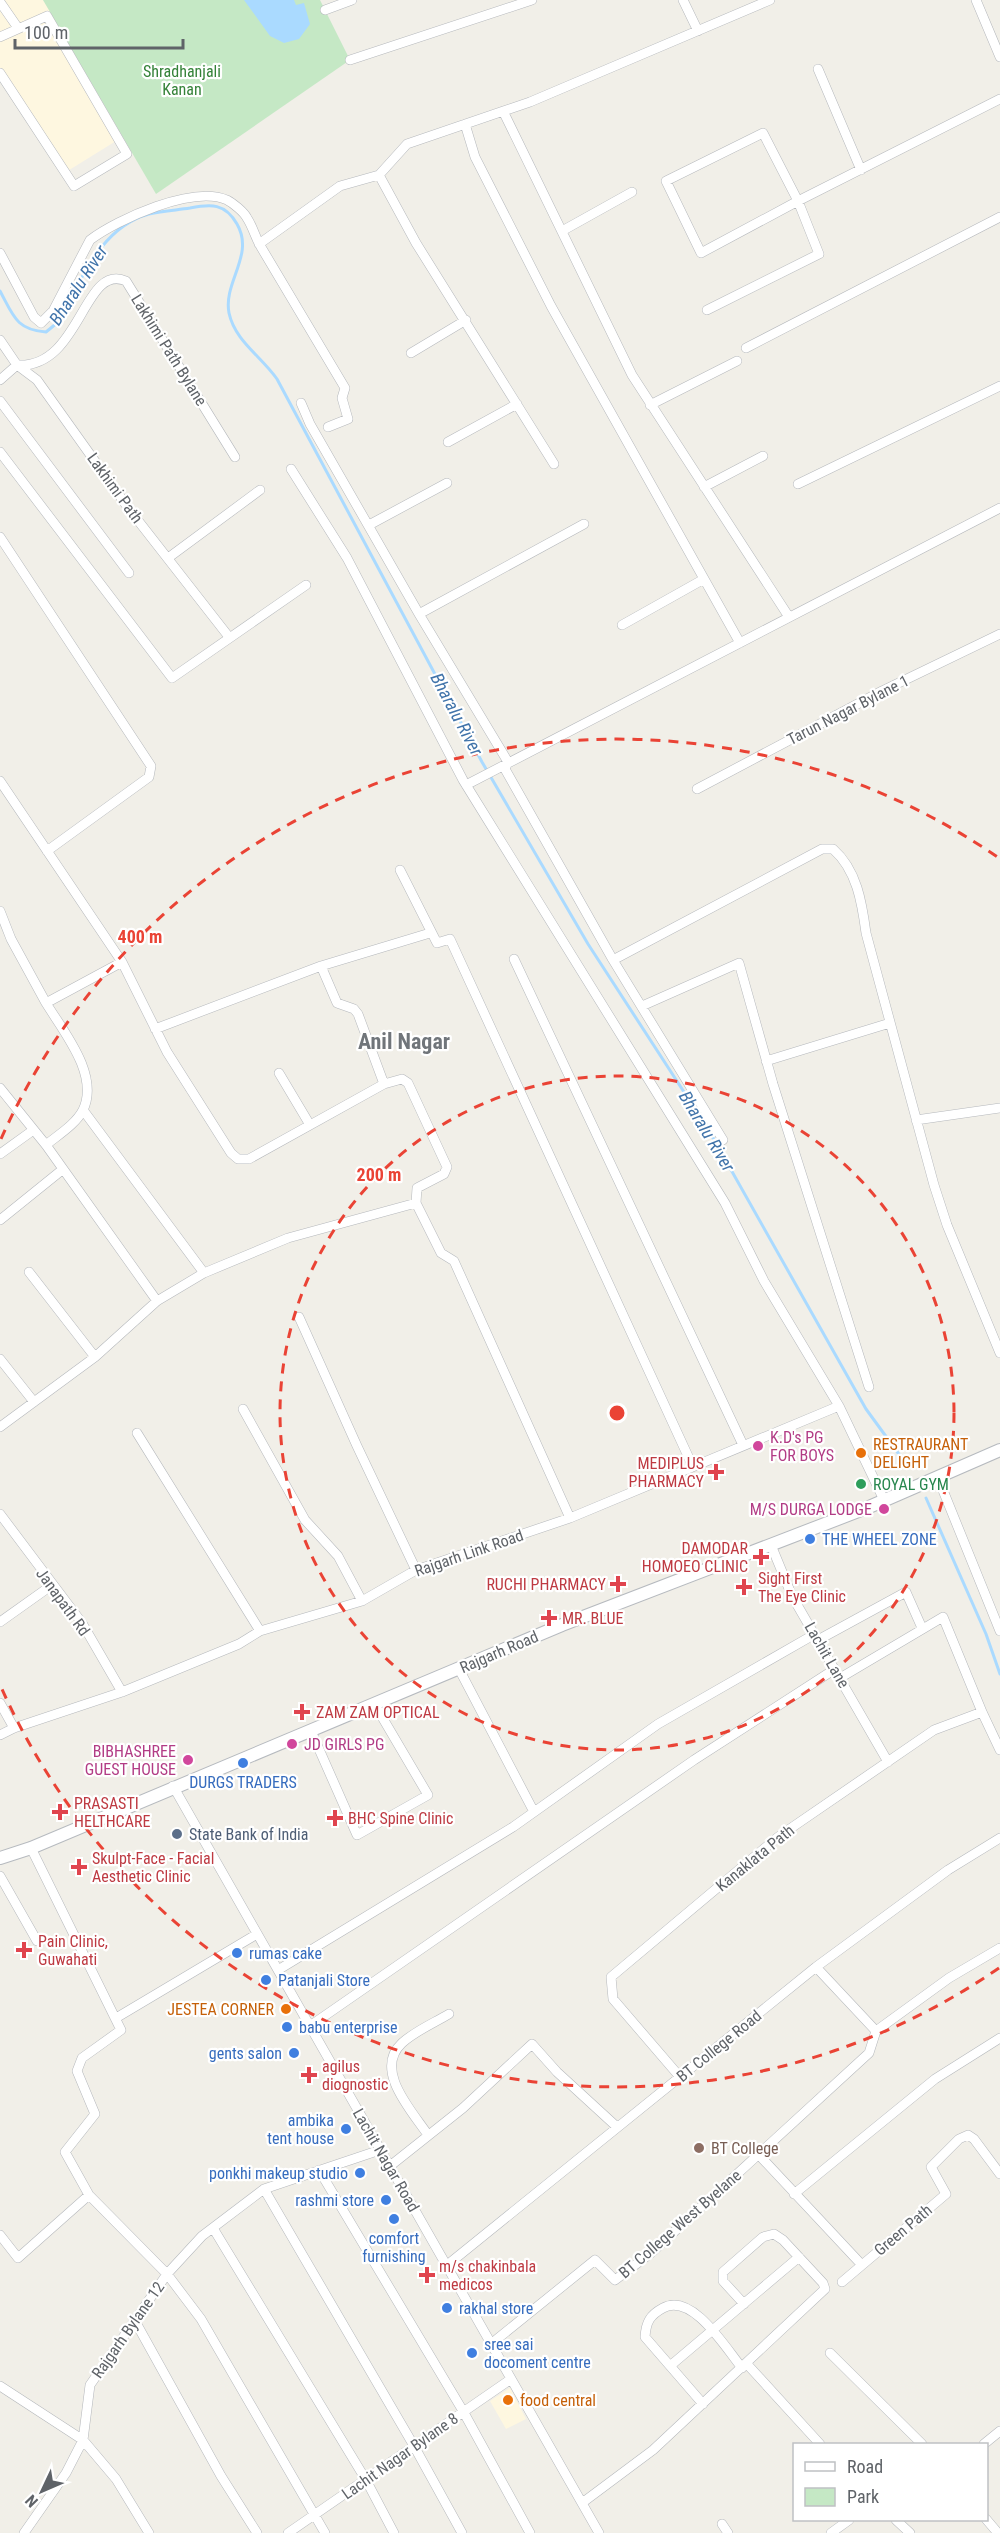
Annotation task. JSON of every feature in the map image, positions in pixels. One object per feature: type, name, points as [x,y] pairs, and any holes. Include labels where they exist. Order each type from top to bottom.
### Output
[{"type":"main road","name":"Rajgarh Road","points":[[0,1858],[31,1848],[173,1786],[375,1705],[562,1625],[884,1500],[1000,1450]]},
{"type":"street","points":[[325,10],[352,0]]},
{"type":"street","points":[[350,60],[532,0]]},
{"type":"street","points":[[683,0],[698,31]]},
{"type":"street","points":[[259,244],[340,186],[379,175],[406,144],[503,111],[770,0]]},
{"type":"street","points":[[976,0],[1000,57]]},
{"type":"street","points":[[0,2],[18,28]]},
{"type":"street","points":[[0,37],[47,16],[127,154],[74,186],[0,73]]},
{"type":"street","points":[[818,69],[861,170]]},
{"type":"street","points":[[707,310],[819,254],[798,201],[763,133],[666,181],[701,253],[798,201],[1000,99]]},
{"type":"street","points":[[503,111],[632,375],[789,617]]},
{"type":"street","points":[[465,124],[475,157],[551,306],[740,643]]},
{"type":"street","points":[[379,175],[416,243],[554,464]]},
{"type":"street","points":[[562,231],[632,192]]},
{"type":"street","points":[[0,253],[34,317],[40,323],[53,311],[90,240],[144,210],[183,199],[211,196],[227,200],[247,216],[259,244],[345,388],[342,398],[348,419],[328,427]]},
{"type":"street","points":[[746,348],[1000,217]]},
{"type":"street","name":"Lakhimi Path Bylane","points":[[17,365],[34,364],[55,352],[76,325],[101,282],[112,277],[119,278],[126,281],[236,457]]},
{"type":"street","points":[[411,353],[466,320]]},
{"type":"street","name":"Lakhimi Path","points":[[0,340],[17,365],[37,380],[129,509],[229,637]]},
{"type":"street","points":[[650,405],[737,361]]},
{"type":"street","points":[[0,380],[17,365]]},
{"type":"street","points":[[798,484],[1000,386]]},
{"type":"street","points":[[0,400],[129,573]]},
{"type":"street","points":[[301,404],[310,424],[419,614],[508,762]]},
{"type":"street","points":[[448,442],[517,404]]},
{"type":"street","points":[[0,452],[172,678],[306,585]]},
{"type":"street","points":[[704,487],[763,456]]},
{"type":"street","points":[[291,469],[347,558],[466,785],[725,1203],[764,1281],[839,1406],[884,1500]]},
{"type":"street","points":[[369,525],[447,483]]},
{"type":"street","points":[[168,558],[260,490]]},
{"type":"street","points":[[466,785],[1000,508]]},
{"type":"street","points":[[419,614],[584,525]]},
{"type":"street","points":[[0,537],[151,766],[149,777],[47,851]]},
{"type":"street","points":[[622,625],[704,579]]},
{"type":"street","name":"Tarun Nagar Bylane 1","points":[[697,789],[882,691],[1000,634]]},
{"type":"street","points":[[508,762],[505,769],[613,960],[723,1140]]},
{"type":"street","points":[[0,781],[122,962],[156,1029],[231,1153],[238,1159],[249,1159],[384,1084],[399,1079],[408,1083],[444,1156],[447,1167],[444,1174],[417,1188],[416,1203],[441,1253],[454,1261],[570,1518]]},
{"type":"street","points":[[613,960],[822,849],[834,849],[842,856],[854,878],[890,1023],[947,1225],[1000,1353]]},
{"type":"street","points":[[400,870],[437,943],[450,939],[693,1467]]},
{"type":"street","points":[[0,911],[10,939],[84,1069],[88,1083],[83,1110],[46,1145]]},
{"type":"street","points":[[156,1029],[321,966],[430,933]]},
{"type":"street","points":[[514,959],[743,1445]]},
{"type":"street","points":[[46,1003],[122,962]]},
{"type":"street","points":[[642,1006],[739,963],[766,1061],[869,1387]]},
{"type":"street","points":[[321,966],[337,1003],[354,1009],[358,1014],[384,1084]]},
{"type":"street","points":[[766,1061],[890,1023]]},
{"type":"street","points":[[279,1073],[310,1125]]},
{"type":"street","points":[[0,1088],[32,1131],[46,1145],[157,1301]]},
{"type":"street","points":[[916,1120],[1000,1107]]},
{"type":"street","points":[[83,1110],[204,1273]]},
{"type":"street","points":[[0,1154],[32,1131]]},
{"type":"street","points":[[0,1220],[62,1170]]},
{"type":"street","points":[[0,1427],[95,1357],[157,1301],[204,1273],[288,1238],[416,1203]]},
{"type":"street","points":[[29,1272],[95,1357]]},
{"type":"street","points":[[299,1317],[416,1570]]},
{"type":"street","points":[[0,1359],[34,1402]]},
{"type":"street","name":"Rajgarh Link Road","points":[[0,1735],[14,1728],[122,1692],[238,1644],[260,1631],[362,1601],[416,1570],[570,1518],[839,1406]]},
{"type":"street","points":[[243,1408],[305,1520],[338,1556],[362,1601]]},
{"type":"street","points":[[137,1433],[260,1631]]},
{"type":"street","points":[[938,1478],[1000,1630]]},
{"type":"street","name":"Janapath Rd","points":[[0,1514],[82,1623],[122,1692]]},
{"type":"street","name":"Lachit Lane","points":[[771,1545],[792,1596],[888,1762]]},
{"type":"street","points":[[0,1622],[52,1585]]},
{"type":"street","points":[[278,1970],[534,1812],[658,1724],[816,1637],[906,1592],[922,1628]]},
{"type":"street","points":[[310,2026],[694,1761],[838,1674],[944,1617],[982,1712],[1000,1750]]},
{"type":"street","points":[[459,1669],[534,1812]]},
{"type":"street","points":[[0,1703],[14,1728]]},
{"type":"street","points":[[311,1731],[357,1835],[428,1795],[375,1705]]},
{"type":"street","name":"Kanaklata Path","points":[[680,2077],[613,1999],[611,1977],[778,1837],[934,1730],[982,1712]]},
{"type":"street","name":"Lachit Nagar Road","points":[[173,1786],[599,2533]]},
{"type":"street","name":"BT College Road","points":[[446,2266],[816,1967],[948,1870],[1000,1838]]},
{"type":"street","points":[[31,1848],[116,2018],[257,1934]]},
{"type":"street","points":[[0,1876],[37,1941]]},
{"type":"street","name":"BT College West Byelane","points":[[491,2344],[595,2260],[615,2280],[651,2253],[869,2052],[876,2031],[948,1978],[1000,1948]]},
{"type":"street","points":[[816,1967],[876,2031]]},
{"type":"street","points":[[428,2135],[403,2099],[390,2071],[393,2054],[403,2043],[449,2013]]},
{"type":"street","name":"Rajgarh Bylane 12","points":[[24,2533],[66,2473],[83,2440],[90,2385],[167,2274],[89,2195],[65,2152],[95,2114],[77,2072],[82,2058],[122,2030],[116,2018]]},
{"type":"street","points":[[794,2194],[934,2079],[1000,2038]]},
{"type":"street","points":[[390,2166],[463,2108],[532,2044],[557,2072],[617,2127]]},
{"type":"street","name":"Green Path","points":[[842,2282],[946,2194],[931,2167],[959,2139],[968,2135],[974,2139],[1000,2174]]},
{"type":"street","points":[[325,2533],[201,2319],[167,2274],[213,2228],[264,2189],[380,2150]]},
{"type":"street","points":[[759,2155],[861,2264]]},
{"type":"street","points":[[319,2170],[463,2411],[530,2533]]},
{"type":"street","points":[[264,2189],[462,2533]]},
{"type":"street","points":[[0,2235],[18,2258],[89,2195]]},
{"type":"street","points":[[213,2228],[366,2480],[394,2533]]},
{"type":"street","points":[[582,2503],[653,2450],[825,2289],[823,2283],[799,2257],[774,2234],[763,2237],[723,2272],[723,2281],[744,2304]]},
{"type":"street","points":[[670,2366],[799,2257]]},
{"type":"street","points":[[703,2404],[645,2337],[646,2323],[654,2312],[669,2304],[680,2303],[693,2310],[818,2443]]},
{"type":"street","points":[[135,2321],[221,2476],[257,2533]]},
{"type":"street","points":[[830,2353],[920,2443]]},
{"type":"street","name":"Lachit Nagar Bylane 8","points":[[288,2533],[511,2379]]},
{"type":"street","points":[[0,2386],[83,2440],[116,2479],[149,2533]]},
{"type":"street","points":[[986,2443],[1000,2431]]},
{"type":"street","points":[[988,2520],[997,2533]]},
{"type":"street","points":[[831,2533],[848,2521]]},
{"type":"street","points":[[897,2521],[910,2533]]},
{"type":"street","points":[[722,2524],[728,2533]]},
{"type":"shaded area","points":[[0,0],[43,0],[50,11],[44,19],[116,141],[66,172],[0,72]]},
{"type":"shaded area","points":[[510,2388],[526,2419],[506,2429],[490,2401]]},
{"type":"green space","name":"Shradhanjali Kanan","points":[[43,0],[320,0],[350,60],[156,194]]},
{"type":"water","points":[[244,0],[294,0],[296,5],[304,3],[310,24],[299,39],[284,43],[270,36]]},
{"type":"waterway","name":"Bharalu River","points":[[0,291],[17,320],[28,328],[46,332],[57,323],[93,258],[117,231],[132,221],[149,214],[205,206],[222,209],[232,217],[242,235],[241,258],[228,302],[232,323],[243,340],[277,379],[482,762],[588,944],[708,1129],[866,1409],[909,1468]]},
{"type":"waterway","points":[[926,1498],[986,1634],[1000,1674]]},
{"type":"place","name":"K.D's PG FOR BOYS","points":[[758,1446]]},
{"type":"place","name":"RESTRAURANT DELIGHT","points":[[861,1453]]},
{"type":"place","name":"MEDIPLUS PHARMACY","points":[[716,1472]]},
{"type":"place","name":"ROYAL GYM","points":[[861,1484]]},
{"type":"place","name":"M/S DURGA LODGE","points":[[884,1509]]},
{"type":"place","name":"THE WHEEL ZONE","points":[[810,1539]]},
{"type":"place","name":"DAMODAR HOMOEO CLINIC","points":[[761,1557]]},
{"type":"place","name":"RUCHI PHARMACY","points":[[618,1584]]},
{"type":"place","name":"Sight First The Eye Clinic","points":[[744,1587]]},
{"type":"place","name":"MR. BLUE","points":[[549,1618]]},
{"type":"place","name":"ZAM ZAM OPTICAL","points":[[302,1712]]},
{"type":"place","name":"JD GIRLS PG","points":[[292,1744]]},
{"type":"place","name":"BIBHASHREE GUEST HOUSE","points":[[188,1760]]},
{"type":"place","name":"DURGS TRADERS","points":[[243,1763]]},
{"type":"place","name":"PRASASTI HELTHCARE","points":[[60,1812]]},
{"type":"place","name":"BHC Spine Clinic","points":[[335,1818]]},
{"type":"place","name":"State Bank of India","points":[[177,1834]]},
{"type":"place","name":"Skulpt-Face - Facial Aesthetic Clinic","points":[[79,1867]]},
{"type":"place","name":"Pain Clinic, Guwahati","points":[[24,1950]]},
{"type":"place","name":"rumas cake","points":[[237,1953]]},
{"type":"place","name":"Patanjali Store","points":[[266,1980]]},
{"type":"place","name":"JESTEA CORNER","points":[[286,2009]]},
{"type":"place","name":"babu enterprise","points":[[287,2027]]},
{"type":"place","name":"gents salon","points":[[294,2053]]},
{"type":"place","name":"agilus diognostic","points":[[309,2075]]},
{"type":"place","name":"ambika tent house","points":[[346,2129]]},
{"type":"place","name":"BT College","points":[[699,2148]]},
{"type":"place","name":"ponkhi makeup studio","points":[[360,2173]]},
{"type":"place","name":"rashmi store","points":[[386,2200]]},
{"type":"place","name":"comfort furnishing","points":[[394,2219]]},
{"type":"place","name":"m/s chakinbala medicos","points":[[427,2275]]},
{"type":"place","name":"rakhal store","points":[[447,2308]]},
{"type":"place","name":"sree sai docoment centre","points":[[472,2353]]},
{"type":"place","name":"food central","points":[[508,2400]]},
{"type":"district","name":"Anil Nagar","points":[[404,1041]]}]
